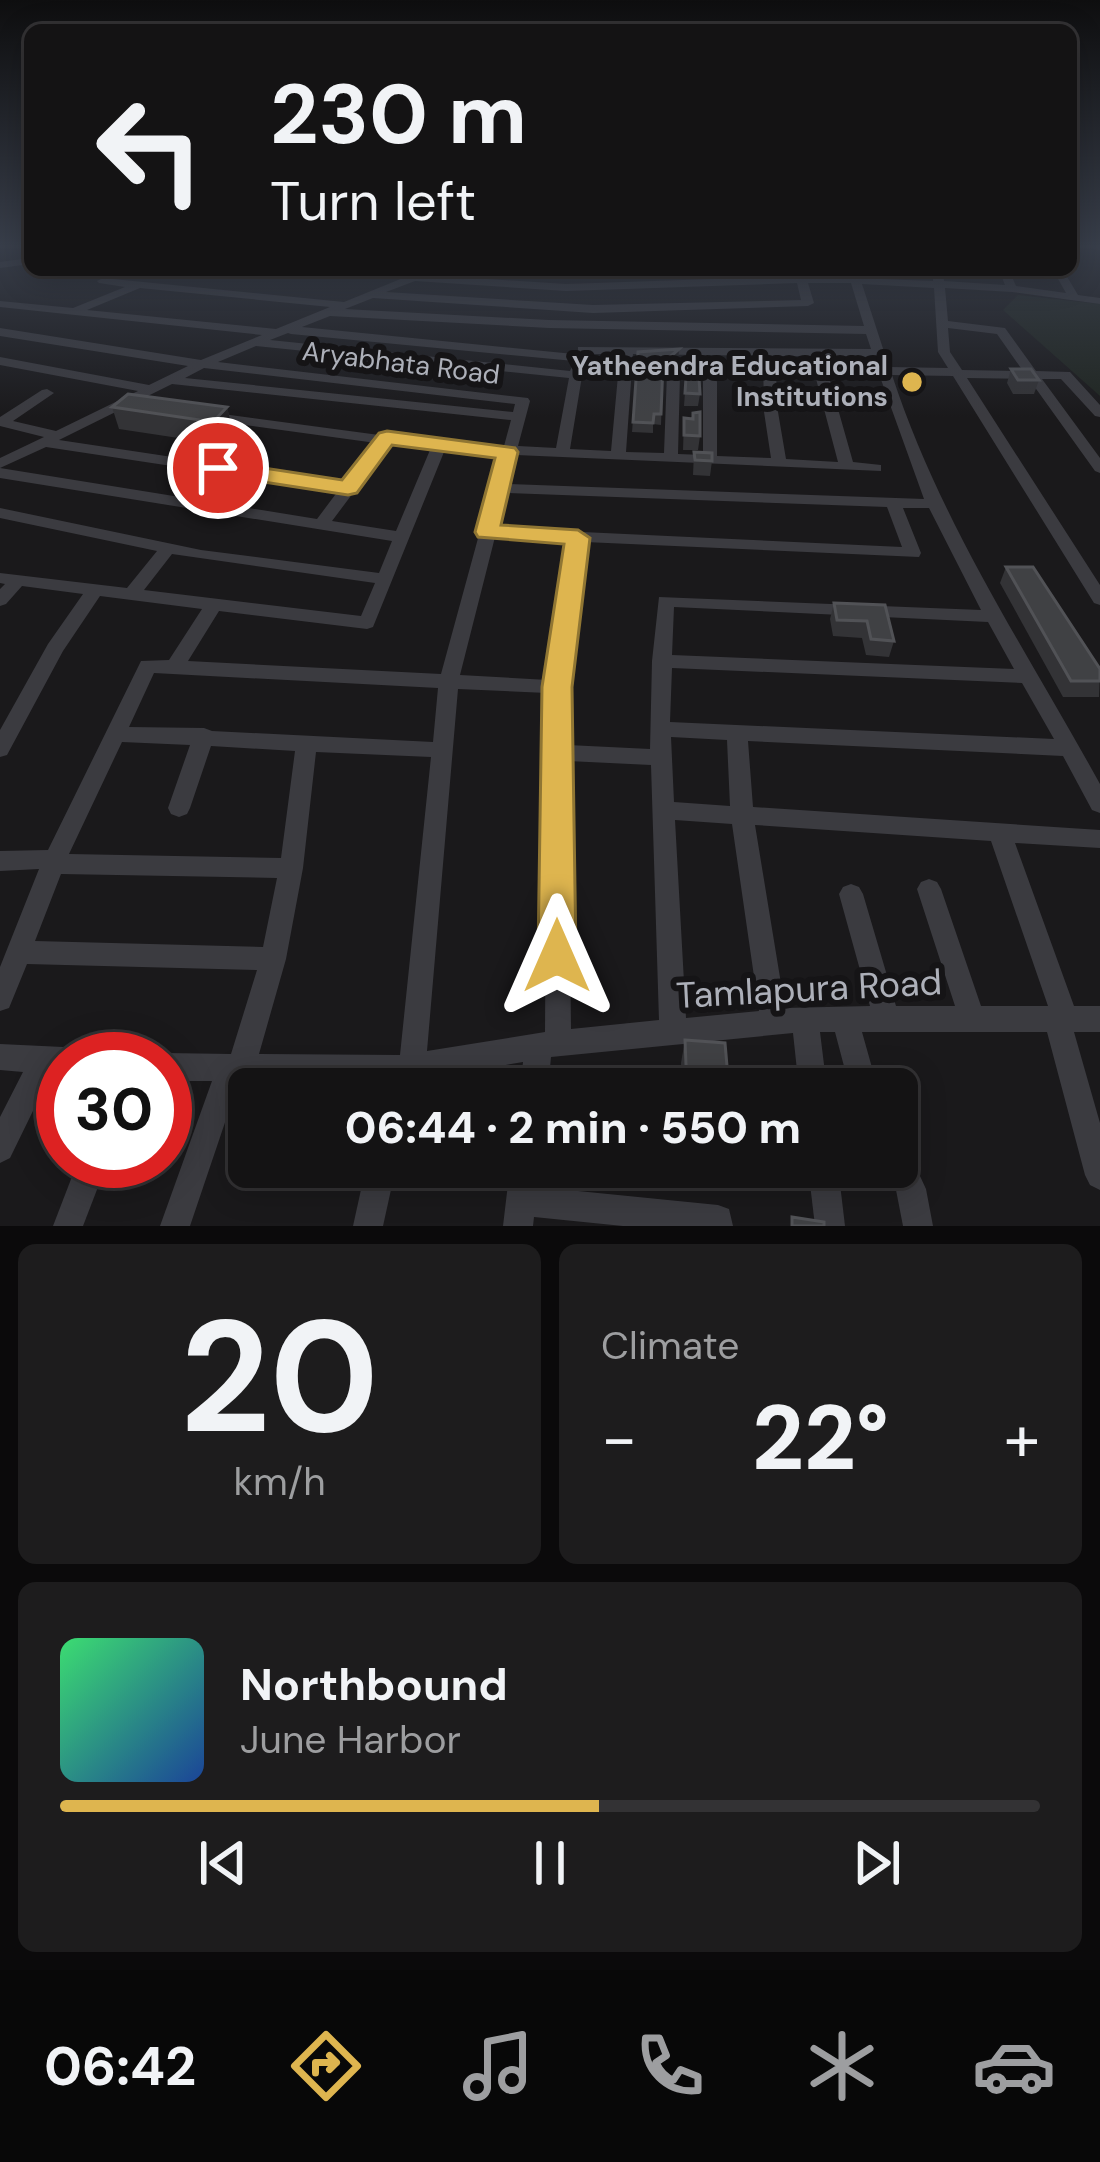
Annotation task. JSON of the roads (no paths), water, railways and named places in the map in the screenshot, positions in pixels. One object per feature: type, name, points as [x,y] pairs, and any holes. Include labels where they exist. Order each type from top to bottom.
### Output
[{"type":"street","points":[[73,311],[96,302]]},
{"type":"street","points":[[0,469],[49,439],[202,364],[351,302]]},
{"type":"street","points":[[414,302],[593,309],[801,302]]},
{"type":"street","points":[[862,302],[878,362],[935,504],[1024,676],[1100,804]]},
{"type":"street","points":[[941,302],[944,352],[1100,599]]},
{"type":"street","points":[[0,304],[281,332],[581,354],[627,350],[703,359],[815,353],[958,373],[1065,375],[1100,413]]},
{"type":"street","points":[[328,312],[870,330]]},
{"type":"street","points":[[562,453],[581,354],[582,324]]},
{"type":"street","points":[[941,324],[1001,331],[1100,468]]},
{"type":"street","name":"Aryabhata Road","points":[[0,332],[521,409]]},
{"type":"street","points":[[254,343],[576,375]]},
{"type":"street","points":[[618,455],[627,350]]},
{"type":"street","points":[[769,352],[770,412],[779,464]]},
{"type":"street","points":[[815,353],[846,465]]},
{"type":"street","points":[[671,457],[674,373],[703,359]]},
{"type":"street","points":[[703,359],[710,382],[710,460]]},
{"type":"street","points":[[0,361],[150,389]]},
{"type":"street","points":[[171,380],[521,409],[449,680],[405,1068]]},
{"type":"street","points":[[1,422],[47,393]]},
{"type":"street","points":[[120,405],[142,408]]},
{"type":"street","points":[[187,413],[439,447],[876,468]]},
{"type":"street","points":[[1,422],[49,439],[348,488]]},
{"type":"street","points":[[320,526],[387,438]]},
{"type":"street","points":[[0,600],[9,579],[367,623],[439,447]]},
{"type":"street","points":[[0,469],[401,537]]},
{"type":"street","points":[[498,488],[935,504]]},
{"type":"street","points":[[487,532],[914,553],[894,504]]},
{"type":"street","points":[[0,513],[167,549],[385,579]]},
{"type":"street","points":[[541,1068],[548,1046],[557,687],[578,538]]},
{"type":"street","points":[[132,593],[167,549]]},
{"type":"street","points":[[1,744],[95,590]]},
{"type":"street","points":[[673,1031],[659,728],[665,601],[993,616]]},
{"type":"street","points":[[175,666],[215,603]]},
{"type":"street","points":[[661,661],[1024,676]]},
{"type":"street","points":[[0,998],[54,862],[148,666],[557,687]]},
{"type":"street","points":[[659,728],[1068,748]]},
{"type":"street","points":[[737,731],[742,814],[774,1021]]},
{"type":"street","points":[[114,734],[442,750]]},
{"type":"street","points":[[179,808],[204,736]]},
{"type":"street","points":[[235,1068],[273,959],[291,868],[306,743]]},
{"type":"street","points":[[557,752],[661,758]]},
{"type":"street","points":[[663,810],[1100,839]]},
{"type":"street","points":[[1000,833],[1061,1017],[1098,1157]]},
{"type":"street","points":[[0,861],[291,868]]},
{"type":"street","points":[[928,889],[971,1016]]},
{"type":"street","points":[[851,894],[886,1016]]},
{"type":"street","points":[[20,952],[273,959]]},
{"type":"street","points":[[805,1018],[811,1068]]},
{"type":"street","name":"Tamlapura Road","points":[[439,1068],[548,1046],[805,1018],[1100,1018]]},
{"type":"street","points":[[845,1018],[858,1068]]},
{"type":"street","points":[[0,1057],[36,1059]]},
{"type":"street","name":"Tamlapura Road","points":[[192,1069],[228,1071]]},
{"type":"street","points":[[175,1226],[228,1087]]},
{"type":"street","points":[[0,1148],[36,1088]]},
{"type":"street","points":[[68,1226],[83,1188]]},
{"type":"street","points":[[368,1226],[376,1188]]},
{"type":"street","points":[[825,1188],[830,1226]]},
{"type":"street","points":[[911,1188],[918,1226]]},
{"type":"street","points":[[520,1214],[718,1220],[718,1226]]},
{"type":"place","name":"Yatheendra Educational Institutions","points":[[912,382]]}]
